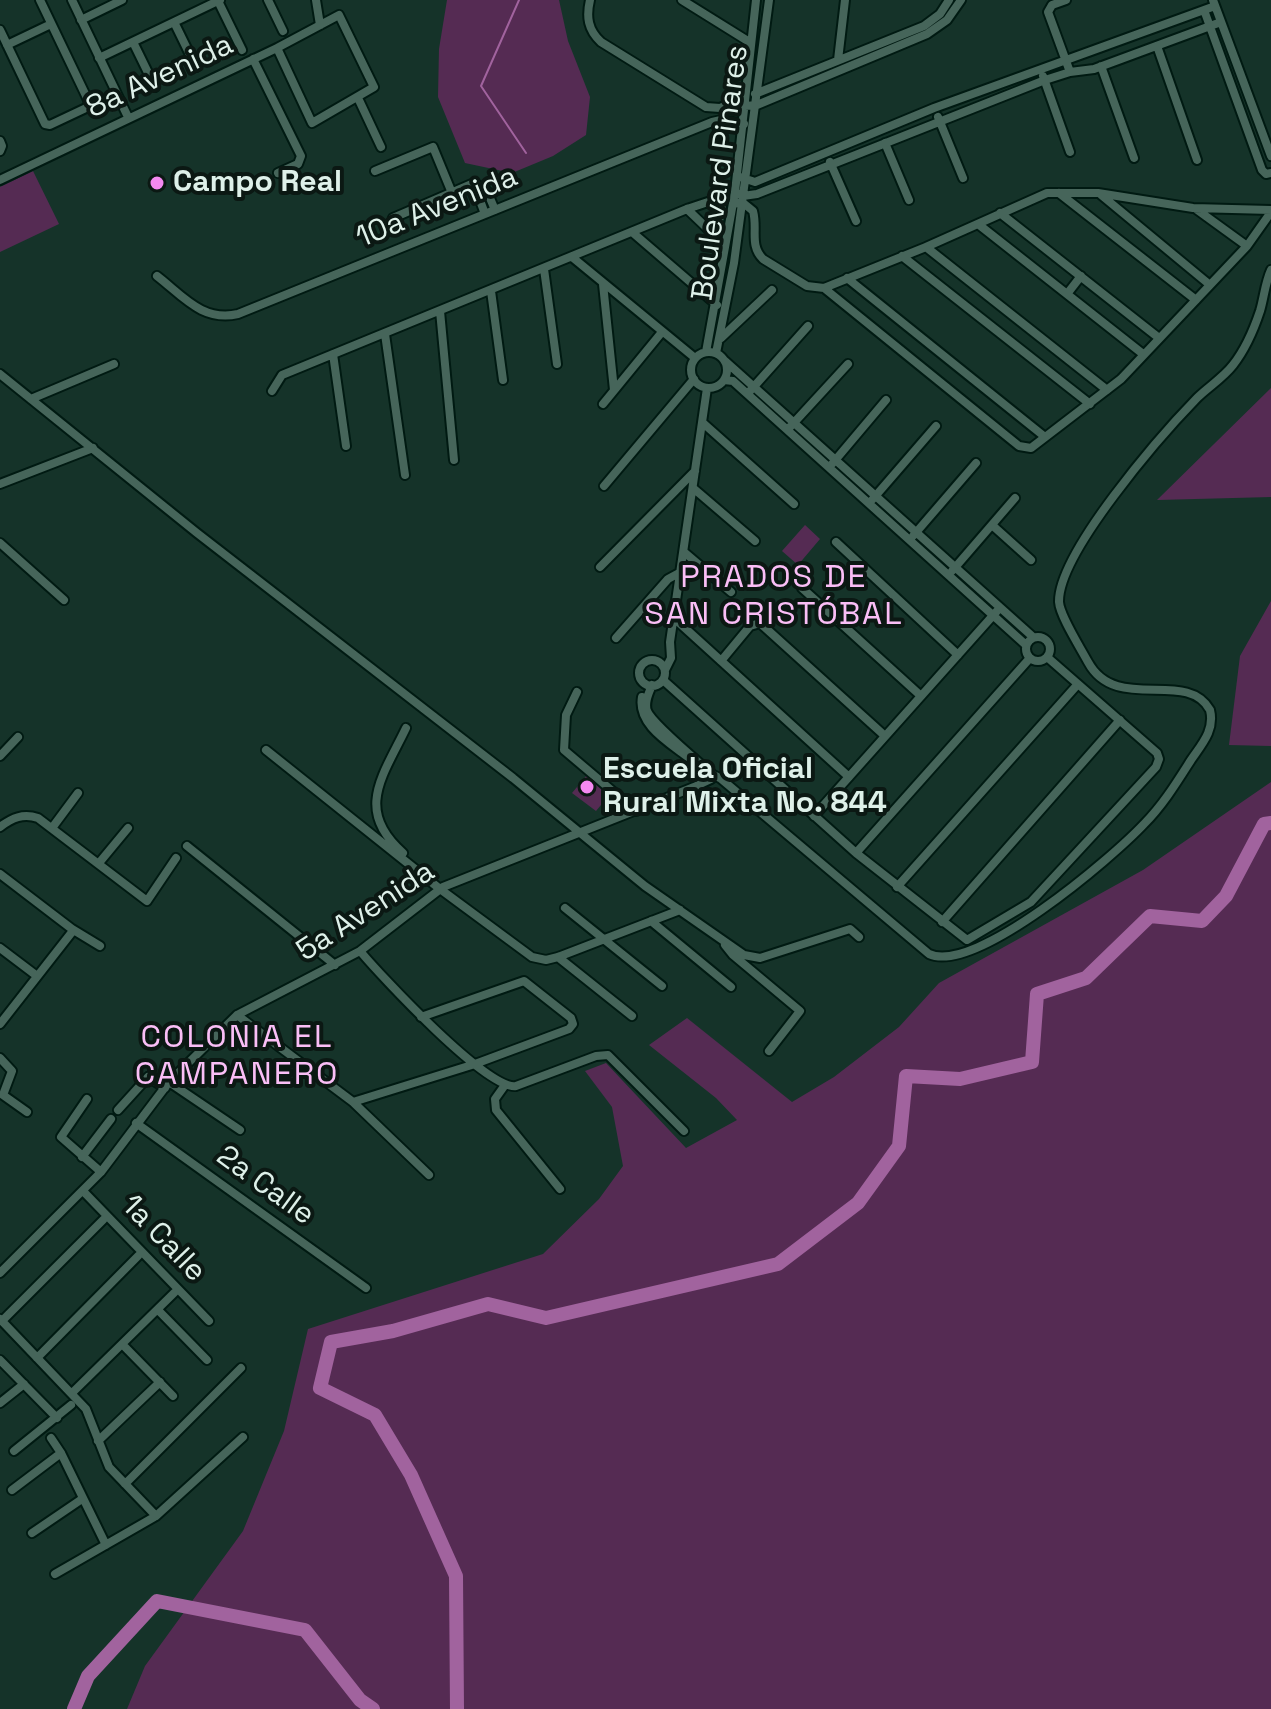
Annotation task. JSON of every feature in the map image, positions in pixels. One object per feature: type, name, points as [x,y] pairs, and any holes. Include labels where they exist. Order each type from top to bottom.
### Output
[{"type":"street","points":[[0,30],[45,124],[50,125],[86,108],[88,100],[40,0]]},
{"type":"street","points":[[72,0],[128,117]]},
{"type":"street","points":[[81,20],[122,0]]},
{"type":"street","points":[[268,0],[283,31]]},
{"type":"street","points":[[316,0],[320,25]]},
{"type":"street","points":[[590,0],[587,16],[590,28],[601,42],[702,105],[715,109],[924,26],[940,14],[949,0]]},
{"type":"street","points":[[682,0],[751,43]]},
{"type":"street","name":"Boulevard Pinares","points":[[742,177],[745,106],[756,0]]},
{"type":"street","name":"Boulevard Pinares","points":[[706,352],[757,105],[769,0]]},
{"type":"street","points":[[838,60],[845,0]]},
{"type":"street","points":[[735,102],[745,106],[757,105],[927,34],[947,20],[961,0]]},
{"type":"street","points":[[1066,0],[1052,5],[1048,10],[1070,72]]},
{"type":"street","points":[[99,58],[219,1],[242,50]]},
{"type":"street","points":[[742,177],[755,182],[934,108],[1204,10],[1214,3],[1271,156]]},
{"type":"street","points":[[1204,10],[1262,170],[1266,174],[1271,173]]},
{"type":"street","name":"8a Avenida","points":[[0,180],[277,48],[339,15],[374,85],[373,89],[358,98]]},
{"type":"street","points":[[174,22],[196,67]]},
{"type":"street","points":[[738,198],[832,166],[939,120],[1045,80],[1101,66],[1221,22]]},
{"type":"street","points":[[7,45],[51,24]]},
{"type":"street","points":[[133,42],[155,87]]},
{"type":"street","points":[[1157,46],[1197,160]]},
{"type":"street","points":[[277,48],[312,123],[358,98],[381,147]]},
{"type":"street","points":[[253,59],[301,156],[298,164],[278,173]]},
{"type":"street","points":[[1101,66],[1134,158]]},
{"type":"street","points":[[1040,68],[1070,152]]},
{"type":"street","points":[[1238,105],[1250,100]]},
{"type":"street","points":[[934,108],[963,178]]},
{"type":"street","name":"10a Avenida","points":[[157,276],[203,312],[222,318],[238,314],[712,122],[721,120],[744,124]]},
{"type":"street","points":[[0,141],[0,151]]},
{"type":"street","points":[[885,143],[909,200]]},
{"type":"street","points":[[375,171],[433,147],[452,193]]},
{"type":"street","points":[[827,154],[856,221]]},
{"type":"street","points":[[474,183],[487,191],[495,210]]},
{"type":"street","points":[[393,218],[474,183]]},
{"type":"street","points":[[474,183],[485,214]]},
{"type":"street","points":[[738,198],[753,211],[757,253],[807,286],[824,288],[1047,193],[1098,193],[1193,208],[1271,211]]},
{"type":"street","points":[[1059,193],[1196,300]]},
{"type":"street","points":[[1098,193],[1210,285]]},
{"type":"street","name":"Boulevard Pinares","points":[[716,353],[721,338],[738,198]]},
{"type":"street","points":[[272,391],[282,375],[687,209],[720,201],[722,208],[718,227],[710,231],[687,209]]},
{"type":"street","points":[[1193,208],[1247,246]]},
{"type":"street","points":[[824,288],[1019,446],[1031,448],[1107,390],[1247,246],[1271,211]]},
{"type":"street","points":[[1000,213],[1159,338]]},
{"type":"street","points":[[978,224],[1143,354]]},
{"type":"street","points":[[632,232],[714,303],[725,308]]},
{"type":"street","points":[[1131,248],[1144,232]]},
{"type":"street","points":[[926,247],[1107,390]]},
{"type":"street","points":[[902,256],[1090,404]]},
{"type":"street","points":[[572,257],[695,358]]},
{"type":"street","points":[[544,269],[557,364]]},
{"type":"street","points":[[707,388],[670,642],[671,658],[664,675],[649,685],[641,708],[671,740],[929,954],[947,958],[974,950],[1016,928],[1132,837],[1169,795],[1210,730],[1211,714],[1204,702],[1191,693],[1125,689],[1102,678],[1088,661],[1062,616],[1060,590],[1074,557],[1101,512],[1160,439],[1240,355],[1259,312],[1271,270]]},
{"type":"street","points":[[1067,294],[1081,276]]},
{"type":"street","points":[[847,278],[1045,437]]},
{"type":"street","points":[[603,284],[614,390]]},
{"type":"street","points":[[721,338],[772,290]]},
{"type":"street","points":[[491,291],[503,380]]},
{"type":"street","points":[[440,311],[454,460]]},
{"type":"street","points":[[1000,333],[1014,317]]},
{"type":"street","points":[[750,391],[808,326]]},
{"type":"street","points":[[603,404],[662,332]]},
{"type":"street","points":[[385,334],[405,475]]},
{"type":"street","points":[[923,366],[936,349]]},
{"type":"street","points":[[725,361],[727,370],[724,380],[717,386],[707,388],[694,379],[691,368],[695,358],[706,352],[716,353],[725,361],[787,431],[832,464]]},
{"type":"street","points":[[333,354],[346,446]]},
{"type":"street","points":[[31,399],[114,364]]},
{"type":"street","points":[[787,431],[848,364]]},
{"type":"street","points":[[0,374],[197,533],[513,778],[645,886],[744,955],[760,958],[850,929],[859,937]]},
{"type":"street","points":[[604,486],[694,379]]},
{"type":"street","points":[[724,380],[733,381],[750,391],[794,423],[832,464],[1030,641],[1030,658],[856,853]]},
{"type":"street","points":[[832,464],[886,400]]},
{"type":"street","points":[[703,423],[794,504]]},
{"type":"street","points":[[872,500],[936,426]]},
{"type":"street","points":[[0,484],[93,448]]},
{"type":"street","points":[[913,536],[976,463]]},
{"type":"street","points":[[600,567],[696,469]]},
{"type":"street","points":[[693,488],[755,541]]},
{"type":"street","points":[[952,571],[1015,498]]},
{"type":"street","points":[[992,525],[1031,560]]},
{"type":"street","points":[[836,542],[958,655]]},
{"type":"street","points":[[0,543],[64,600]]},
{"type":"street","points":[[684,552],[731,592]]},
{"type":"street","points":[[616,638],[668,579],[681,572]]},
{"type":"street","points":[[802,588],[921,696]]},
{"type":"street","points":[[814,816],[998,611]]},
{"type":"street","points":[[675,619],[849,777]]},
{"type":"street","points":[[721,661],[750,626],[760,623],[885,736]]},
{"type":"street","points":[[1030,641],[1040,636],[1051,647],[1047,657],[1041,661],[1030,658]]},
{"type":"street","points":[[649,685],[641,678],[640,670],[644,663],[656,660],[670,642]]},
{"type":"street","points":[[656,660],[662,664],[664,675],[814,816],[897,887],[967,940],[1031,902],[1156,767],[1159,759],[1157,753],[1047,657]]},
{"type":"street","points":[[897,887],[1078,684]]},
{"type":"street","points":[[577,692],[566,715],[564,750],[636,811]]},
{"type":"street","points":[[942,922],[1120,720]]},
{"type":"street","points":[[406,728],[380,781],[377,817],[387,839],[441,888]]},
{"type":"street","points":[[0,756],[18,737]]},
{"type":"street","points":[[266,750],[532,957],[546,960],[558,957],[680,910]]},
{"type":"street","name":"5a Avenida","points":[[0,1273],[101,1172],[167,1085],[237,1015],[360,951],[441,888],[581,834],[711,779],[713,775]]},
{"type":"street","points":[[52,828],[78,793]]},
{"type":"street","points":[[0,827],[28,815],[52,828],[147,901],[176,858]]},
{"type":"street","points":[[99,863],[128,828]]},
{"type":"street","points":[[187,846],[335,965]]},
{"type":"street","points":[[0,874],[72,931],[100,946]]},
{"type":"street","points":[[565,908],[662,986]]},
{"type":"street","points":[[651,921],[731,987]]},
{"type":"street","points":[[1,1022],[72,931]]},
{"type":"street","points":[[716,935],[733,955],[800,1011],[769,1051]]},
{"type":"street","points":[[0,948],[37,976]]},
{"type":"street","points":[[360,951],[421,1017],[475,1064],[505,1085],[516,1086],[596,1056],[608,1055],[684,1131]]},
{"type":"street","points":[[558,957],[632,1016]]},
{"type":"street","points":[[353,1102],[475,1064],[569,1029],[573,1024],[571,1018],[524,981],[421,1017]]},
{"type":"street","points":[[237,1015],[353,1102],[429,1175]]},
{"type":"street","points":[[0,1058],[12,1071],[3,1095],[27,1112]]},
{"type":"street","points":[[118,1110],[148,1077],[167,1085],[240,1130]]},
{"type":"street","points":[[505,1085],[495,1099],[496,1110],[560,1189]]},
{"type":"street","points":[[87,1099],[61,1137],[101,1172]]},
{"type":"street","points":[[82,1157],[111,1119]]},
{"type":"street","name":"2a Calle","points":[[136,1123],[366,1288]]},
{"type":"street","name":"1a Calle","points":[[83,1191],[209,1321]]},
{"type":"street","points":[[103,1220],[1,1320],[86,1409],[109,1467],[156,1516]]},
{"type":"street","points":[[37,1358],[138,1256]]},
{"type":"street","points":[[72,1393],[174,1293]]},
{"type":"street","points":[[158,1310],[207,1360]]},
{"type":"street","points":[[122,1344],[173,1396]]},
{"type":"street","points":[[0,1360],[57,1418]]},
{"type":"street","points":[[125,1484],[241,1368]]},
{"type":"street","points":[[98,1441],[160,1382]]},
{"type":"street","points":[[0,1403],[24,1384]]},
{"type":"street","points":[[14,1451],[71,1405]]},
{"type":"street","points":[[55,1574],[156,1516],[243,1437]]},
{"type":"street","points":[[51,1438],[106,1545]]},
{"type":"street","points":[[12,1490],[61,1453]]},
{"type":"street","points":[[32,1533],[82,1499]]},
{"type":"shaded area","points":[[447,0],[559,0],[568,41],[590,97],[586,135],[553,156],[512,173],[465,163],[438,97],[439,49]]},
{"type":"shaded area","points":[[33,171],[59,224],[0,252],[0,187]]},
{"type":"shaded area","points":[[1271,388],[1271,497],[1157,500]]},
{"type":"shaded area","points":[[805,525],[820,539],[798,565],[782,551]]},
{"type":"shaded area","points":[[1271,601],[1271,746],[1229,745],[1240,656]]},
{"type":"shaded area","points":[[587,775],[610,794],[596,811],[572,793]]},
{"type":"shaded area","points":[[1271,782],[1271,1709],[127,1709],[145,1666],[243,1531],[284,1431],[308,1329],[543,1254],[599,1199],[623,1166],[612,1107],[585,1071],[606,1063],[686,1148],[737,1120],[716,1098],[649,1045],[687,1018],[792,1102],[834,1077],[899,1027],[939,983],[1143,870]]},
{"type":"waterway","points":[[519,0],[481,86],[526,153]]},
{"type":"waterway","points":[[457,1709],[456,1576],[411,1475],[375,1415],[320,1388],[331,1342],[393,1331],[488,1304],[546,1318],[778,1264],[858,1203],[899,1146],[906,1076],[960,1079],[1032,1062],[1037,994],[1086,978],[1150,916],[1202,921],[1226,896],[1264,824],[1271,823]]},
{"type":"waterway","points":[[74,1709],[88,1676],[157,1601],[305,1630],[360,1700],[373,1709]]},
{"type":"place","name":"Campo Real","points":[[157,183]]},
{"type":"place","name":"Escuela Oficial Rural Mixta No. 844","points":[[587,787]]},
{"type":"district","name":"PRADOS DE SAN CRISTÓBAL","points":[[774,596]]},
{"type":"district","name":"COLONIA EL CAMPANERO","points":[[237,1056]]}]
